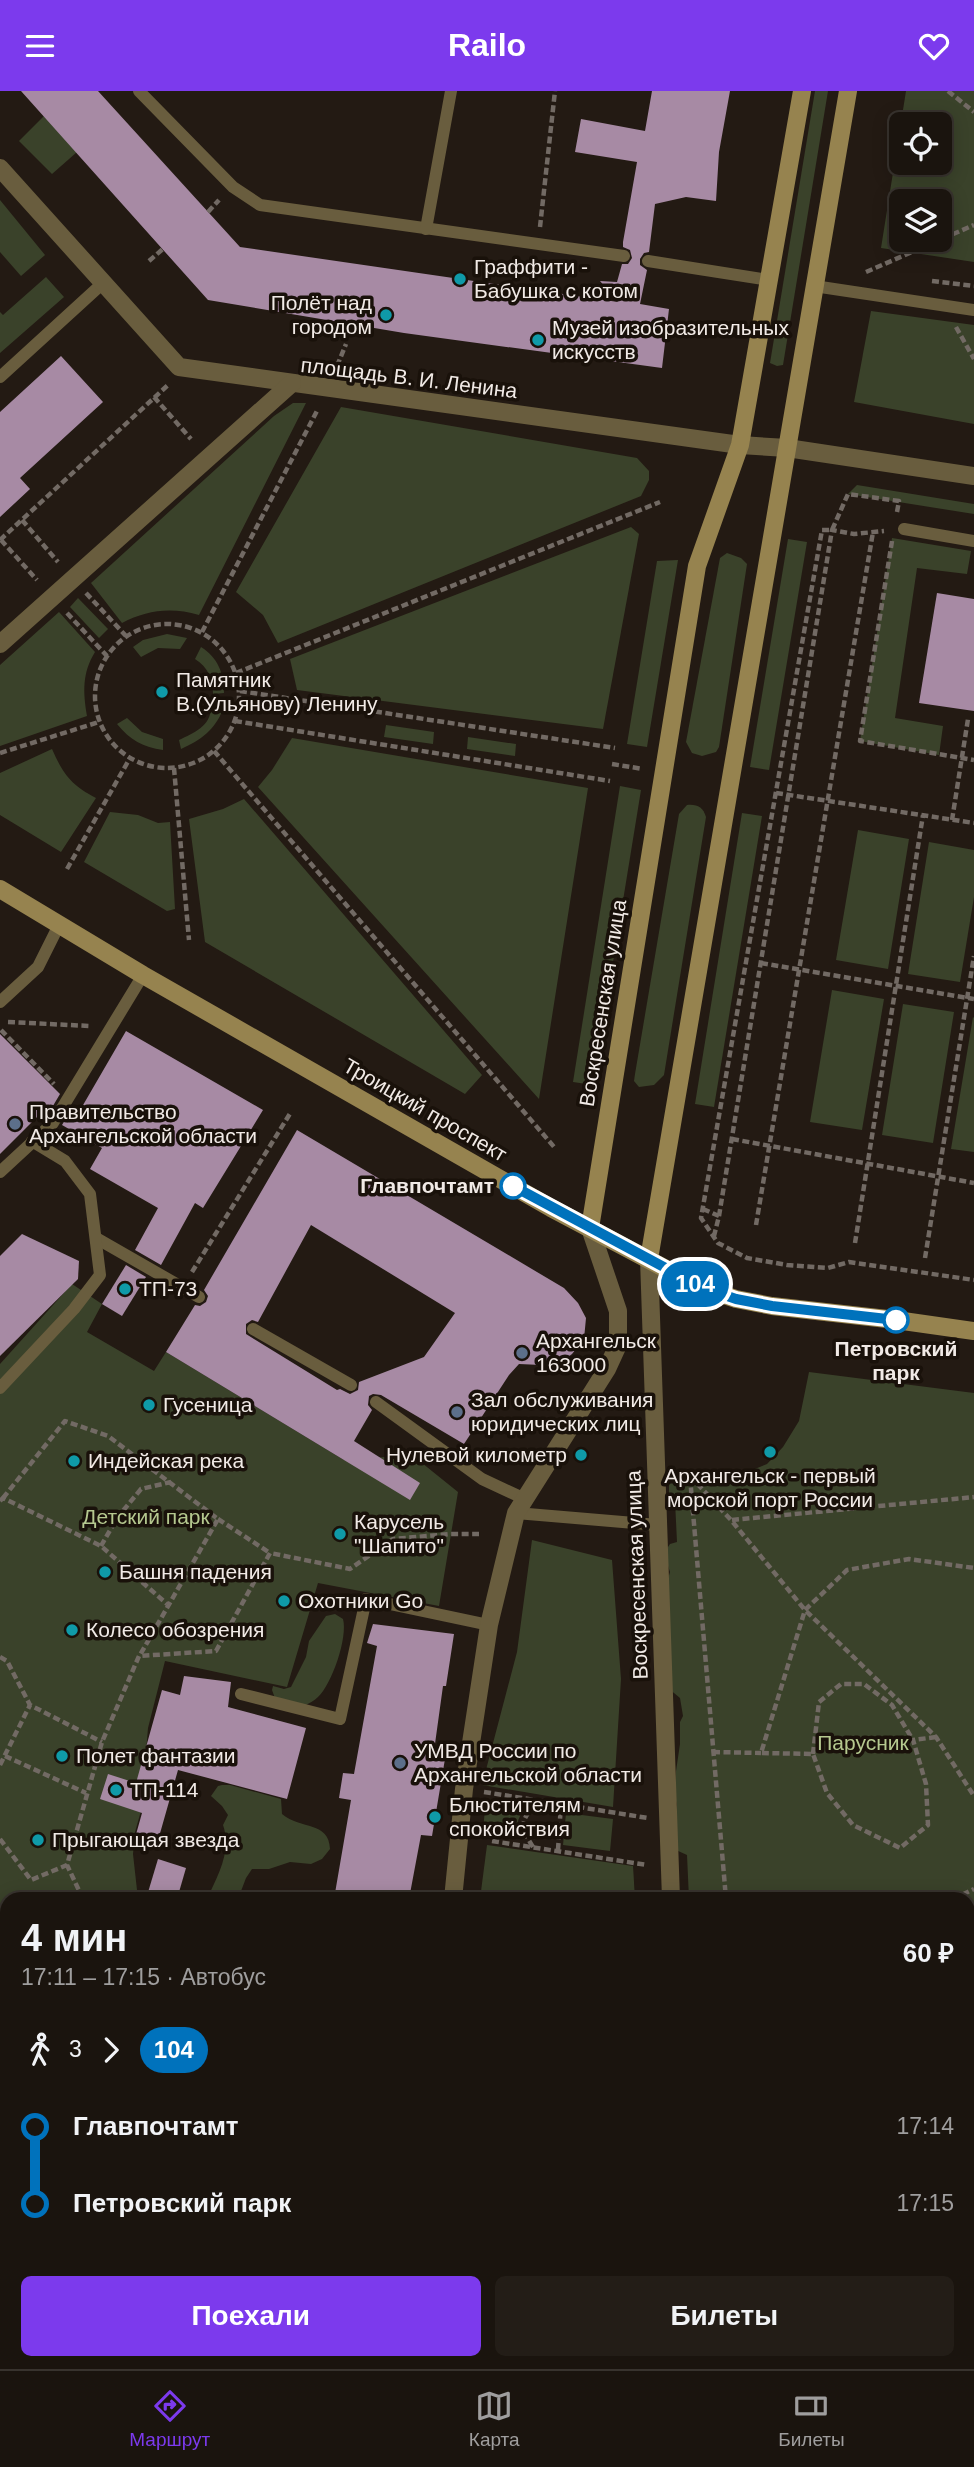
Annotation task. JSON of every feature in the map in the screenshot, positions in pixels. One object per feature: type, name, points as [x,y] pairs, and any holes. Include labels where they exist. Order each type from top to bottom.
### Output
[{"type":"main road","name":"Воскресенская улица","points":[[590,1228],[697,566],[740,445],[802,91]]},
{"type":"main road","name":"Воскресенская улица","points":[[649,1259],[848,91]]},
{"type":"main road","name":"Троицкий проспект","points":[[0,890],[143,975],[590,1228],[701,1287],[736,1299],[772,1306],[974,1331]]},
{"type":"street","points":[[0,168],[179,367],[292,383]]},
{"type":"street","name":"площадь В. И. Ленина","points":[[0,644],[292,383],[740,445],[787,448],[974,476]]},
{"type":"street","name":"Воскресенская улица","points":[[454,1892],[464,1789],[489,1625],[521,1506],[607,1369],[618,1345],[618,1311],[590,1228]]},
{"type":"street","name":"Воскресенская улица","points":[[649,1259],[671,1892]]},
{"type":"lane","points":[[139,91],[233,187],[260,205],[624,256]]},
{"type":"lane","points":[[426,229],[451,91]]},
{"type":"lane","points":[[648,261],[769,280]]},
{"type":"lane","points":[[0,377],[103,283]]},
{"type":"lane","points":[[814,286],[974,310]]},
{"type":"lane","points":[[899,529],[974,541]]},
{"type":"lane","points":[[0,1002],[38,967],[59,925]]},
{"type":"lane","points":[[0,1172],[53,1123],[143,975]]},
{"type":"lane","points":[[0,1388],[74,1309],[100,1275],[90,1194],[65,1161],[32,1141]]},
{"type":"lane","points":[[96,1238],[199,1297]]},
{"type":"lane","points":[[253,1329],[351,1385]]},
{"type":"lane","points":[[376,1402],[521,1506],[658,1525]]},
{"type":"lane","points":[[240,1694],[340,1720],[366,1599],[489,1625]]},
{"type":"path","points":[[538,245],[555,91]]},
{"type":"path","points":[[948,91],[974,112]]},
{"type":"path","points":[[879,274],[865,273],[974,225]]},
{"type":"path","points":[[149,261],[164,248]]},
{"type":"path","points":[[919,279],[974,286]]},
{"type":"path","points":[[954,323],[974,359]]},
{"type":"path","points":[[34,577],[0,540],[169,384]]},
{"type":"path","points":[[155,397],[191,439]]},
{"type":"path","points":[[202,632],[321,403]]},
{"type":"path","points":[[714,1237],[832,530],[848,494],[899,501],[899,529],[860,741],[974,760]]},
{"type":"path","points":[[236,673],[660,502]]},
{"type":"path","points":[[22,520],[55,559]]},
{"type":"path","points":[[899,529],[854,534],[822,530],[701,1218],[718,1243],[747,1258],[828,1268],[849,1262],[974,1280]]},
{"type":"path","points":[[757,1225],[873,532]]},
{"type":"path","points":[[83,589],[126,636]]},
{"type":"path","points":[[62,608],[107,656]]},
{"type":"path","points":[[183,625],[202,632],[222,649],[236,673],[240,691],[236,721],[214,751],[195,762],[174,768],[151,766],[130,758],[109,738],[99,722],[95,690],[99,672],[107,656],[126,636],[144,627],[183,625]]},
{"type":"path","points":[[240,691],[615,748]]},
{"type":"path","points":[[952,820],[968,719]]},
{"type":"path","points":[[236,721],[610,781]]},
{"type":"path","points":[[0,753],[99,722]]},
{"type":"path","points":[[214,751],[555,1148]]},
{"type":"path","points":[[67,869],[130,758]]},
{"type":"path","points":[[612,764],[644,769]]},
{"type":"path","points":[[174,768],[189,940]]},
{"type":"path","points":[[776,793],[974,823]]},
{"type":"path","points":[[855,1243],[923,815]]},
{"type":"path","points":[[925,1258],[974,956]]},
{"type":"path","points":[[761,963],[974,999]]},
{"type":"path","points":[[0,1021],[111,1027]]},
{"type":"path","points":[[9,1022],[0,1030],[63,1094]]},
{"type":"path","points":[[182,1288],[291,1112]]},
{"type":"path","points":[[732,1139],[974,1183]]},
{"type":"path","points":[[703,1209],[719,1216]]},
{"type":"path","points":[[167,1604],[100,1546],[2,1500],[65,1420],[108,1436],[218,1519],[270,1553],[351,1569],[393,1539],[450,1534],[479,1535]]},
{"type":"path","points":[[725,1892],[690,1476],[731,1520],[805,1610],[936,1737],[974,1796]]},
{"type":"path","points":[[100,1546],[117,1518],[141,1489],[172,1482]]},
{"type":"path","points":[[731,1520],[974,1497]]},
{"type":"path","points":[[80,1892],[67,1865],[102,1742],[139,1655],[218,1519]]},
{"type":"path","points":[[139,1655],[216,1651],[270,1553]]},
{"type":"path","points":[[761,1753],[805,1610],[847,1570],[909,1559],[974,1568]]},
{"type":"path","points":[[0,1657],[7,1661],[30,1705],[102,1742]]},
{"type":"path","points":[[841,1684],[864,1684],[892,1705],[913,1740],[926,1784],[928,1825],[900,1848],[853,1825],[827,1793],[813,1754],[819,1702],[841,1684]]},
{"type":"path","points":[[0,1765],[30,1705]]},
{"type":"path","points":[[913,1740],[936,1737]]},
{"type":"path","points":[[713,1752],[813,1754]]},
{"type":"path","points":[[5,1756],[86,1793]]},
{"type":"path","points":[[464,1789],[540,1799],[668,1822]]},
{"type":"path","points":[[533,1847],[522,1830],[523,1818],[540,1799]]},
{"type":"path","points":[[558,1850],[561,1804]]},
{"type":"path","points":[[0,1839],[31,1880],[67,1865]]},
{"type":"path","points":[[492,1841],[670,1867]]},
{"type":"green space","points":[[815,91],[828,91],[783,365],[777,366],[770,363]]},
{"type":"green space","points":[[906,91],[974,91],[974,262],[908,252],[952,252],[952,189],[890,189],[893,175],[952,175],[952,112],[903,112]]},
{"type":"green space","points":[[44,116],[77,152],[52,174],[19,141]]},
{"type":"green space","points":[[889,198],[889,249],[881,248]]},
{"type":"green space","points":[[0,200],[45,255],[21,276],[0,252]]},
{"type":"green space","points":[[46,277],[64,297],[0,353],[0,312],[3,315]]},
{"type":"green space","points":[[871,311],[974,325],[974,424],[854,402]]},
{"type":"green space","points":[[293,403],[306,403],[199,615],[159,611],[122,623],[91,583],[274,416]]},
{"type":"green space","points":[[341,407],[637,458],[649,471],[649,480],[641,496],[278,643],[263,615],[236,592]]},
{"type":"green space","points":[[857,485],[974,504],[974,514],[848,494]]},
{"type":"green space","points":[[631,527],[639,534],[603,729],[297,690],[290,659]]},
{"type":"green space","points":[[892,538],[971,551],[967,574],[917,568],[895,718],[943,726],[939,755],[860,741]]},
{"type":"green space","points":[[788,539],[807,542],[769,770],[750,767]]},
{"type":"green space","points":[[727,553],[741,558],[747,564],[719,747],[716,752],[702,756],[692,753],[686,742],[720,558]]},
{"type":"green space","points":[[678,560],[647,747],[627,744],[657,561]]},
{"type":"green space","points":[[78,598],[108,629],[99,638],[70,607]]},
{"type":"green space","points":[[59,612],[95,652],[85,683],[87,716],[0,746],[0,665]]},
{"type":"green space","points":[[167,634],[187,638],[180,649],[158,648],[141,657],[133,647],[143,640]]},
{"type":"green space","points":[[201,647],[212,656],[219,667],[224,693],[213,694],[209,674],[195,659]]},
{"type":"green space","points":[[211,707],[223,709],[216,723],[201,738],[181,749],[179,740],[205,724]]},
{"type":"green space","points":[[127,718],[142,732],[163,739],[163,750],[143,745],[127,734],[117,724]]},
{"type":"green space","points":[[386,725],[434,732],[433,744],[384,737]]},
{"type":"green space","points":[[468,737],[516,744],[515,756],[467,749]]},
{"type":"green space","points":[[292,738],[588,788],[539,1099],[258,787]]},
{"type":"green space","points":[[52,749],[69,778],[96,798],[61,852],[0,815],[0,773]]},
{"type":"green space","points":[[620,786],[641,790],[593,1085],[573,1082]]},
{"type":"green space","points":[[244,799],[482,1075],[465,1094],[205,942],[189,819],[223,809]]},
{"type":"green space","points":[[687,805],[699,807],[706,817],[664,1075],[654,1085],[639,1087],[634,1081],[635,1074],[679,814]]},
{"type":"green space","points":[[110,812],[138,815],[158,823],[170,822],[175,909],[167,911],[84,862]]},
{"type":"green space","points":[[742,813],[762,816],[714,1107],[695,1104]]},
{"type":"green space","points":[[858,830],[909,839],[888,969],[836,960]]},
{"type":"green space","points":[[929,842],[974,850],[974,897],[960,982],[908,974]]},
{"type":"green space","points":[[832,990],[884,999],[862,1130],[810,1122]]},
{"type":"green space","points":[[903,1004],[954,1012],[933,1143],[882,1135]]},
{"type":"green space","points":[[974,1018],[974,1152],[951,1149]]},
{"type":"green space","name":"Детский парк","points":[[72,1284],[102,1304],[87,1332],[154,1371],[166,1352],[344,1460],[412,1455],[458,1492],[439,1606],[318,1583],[287,1687],[165,1661],[148,1728],[141,1811],[135,1832],[133,1854],[137,1892],[0,1892],[0,1364]]},
{"type":"green space","name":"Петровский парк","points":[[809,1372],[974,1393],[974,1892],[689,1892],[687,1855],[676,1850],[674,1821],[680,1722],[683,1716],[680,1698],[668,1688],[666,1586],[670,1572],[664,1553],[670,1544],[677,1542],[675,1501],[669,1497],[669,1484],[675,1483],[675,1478],[745,1473],[767,1464],[783,1447],[799,1421]]},
{"type":"green space","points":[[532,1540],[612,1560],[621,1679],[613,1807],[482,1785],[517,1652]]},
{"type":"green space","points":[[335,1614],[343,1619],[343,1637],[329,1682],[323,1691],[304,1706],[276,1701],[273,1686],[284,1689],[291,1687],[306,1657],[309,1641],[326,1616]]},
{"type":"green space","points":[[230,1785],[281,1799],[282,1814],[325,1834],[330,1849],[322,1859],[311,1864],[290,1862],[269,1869],[252,1869],[241,1892],[210,1892],[225,1854],[226,1844],[223,1825],[228,1815],[211,1796],[218,1786]]},
{"type":"green space","points":[[486,1799],[527,1806],[518,1821],[519,1838],[483,1830]]},
{"type":"green space","points":[[566,1813],[613,1819],[610,1851],[563,1845]]},
{"type":"green space","points":[[487,1845],[633,1866],[635,1892],[481,1892]]},
{"type":"building","points":[[21,91],[98,91],[240,247],[618,302],[600,281],[617,282],[622,264],[628,264],[632,258],[630,250],[623,247],[623,242],[637,162],[575,152],[581,119],[645,131],[652,91],[730,91],[719,152],[716,201],[686,197],[655,204],[649,252],[644,253],[640,259],[640,265],[647,270],[640,304],[669,309],[662,368],[404,333],[208,300]]},
{"type":"building","points":[[61,356],[103,402],[20,478],[30,489],[0,517],[0,412]]},
{"type":"building","points":[[937,593],[974,599],[974,711],[919,703]]},
{"type":"building","points":[[126,1031],[263,1110],[203,1208],[195,1203],[161,1265],[135,1250],[158,1208],[90,1169],[102,1148],[62,1125],[73,1107],[79,1112]]},
{"type":"building","name":"Правительство Архангельской области","points":[[0,1034],[60,1094],[47,1116],[41,1113],[0,1154]]},
{"type":"building","points":[[297,1130],[564,1288],[578,1303],[586,1318],[584,1339],[564,1360],[541,1365],[519,1364],[464,1444],[381,1395],[369,1396],[368,1405],[372,1410],[354,1441],[420,1483],[410,1500],[166,1352],[195,1305],[200,1306],[206,1302],[208,1296],[204,1290]],"holes":[[[311,1225],[455,1313],[424,1357],[359,1382],[358,1390],[350,1394],[337,1390],[246,1334],[246,1324],[252,1320],[258,1322]]]},
{"type":"building","points":[[22,1234],[79,1261],[78,1279],[0,1356],[0,1256]]},
{"type":"building","name":"ТП-73","points":[[126,1265],[146,1277],[122,1316],[102,1304]]},
{"type":"building","name":"УМВД России по Архангельской области","points":[[373,1624],[454,1634],[434,1751],[446,1753],[432,1836],[421,1835],[410,1892],[335,1892],[351,1800],[339,1798],[343,1773],[354,1774],[377,1646],[367,1643]]},
{"type":"building","points":[[184,1676],[231,1682],[228,1707],[306,1728],[287,1799],[178,1770],[157,1844],[135,1838],[142,1813],[100,1799],[108,1774],[136,1783],[162,1690],[180,1695]]},
{"type":"building","points":[[158,1859],[186,1868],[179,1892],[148,1892]]},
{"type":"bus line","name":"104","points":[[513,1186],[701,1287],[736,1299],[772,1306],[896,1320]]},
{"type":"place","name":"Граффити - Бабушка с котом","points":[[460,279]]},
{"type":"place","name":"Полёт над городом","points":[[386,315]]},
{"type":"place","name":"Музей изобразительных искусств","points":[[538,340]]},
{"type":"place","name":"Памятник В.(Ульянову) Ленину","points":[[162,692]]},
{"type":"place","name":"Правительство Архангельской области","points":[[15,1124]]},
{"type":"place","name":"Главпочтамт","points":[[513,1186]]},
{"type":"place","name":"ТП-73","points":[[125,1289]]},
{"type":"place","name":"Петровский парк","points":[[896,1320]]},
{"type":"place","name":"Архангельск 163000","points":[[522,1353]]},
{"type":"place","name":"Гусеница","points":[[149,1405]]},
{"type":"place","name":"Зал обслуживания юридических лиц","points":[[457,1412]]},
{"type":"place","name":"Архангельск - первый морской порт России","points":[[770,1452]]},
{"type":"place","name":"Нулевой километр","points":[[581,1455]]},
{"type":"place","name":"Индейская река","points":[[74,1461]]},
{"type":"place","name":"Карусель \"Шапито\"","points":[[340,1534]]},
{"type":"place","name":"Башня падения","points":[[105,1572]]},
{"type":"place","name":"Охотники Go","points":[[284,1601]]},
{"type":"place","name":"Колесо обозрения","points":[[72,1630]]},
{"type":"place","name":"Полет фантазии","points":[[62,1756]]},
{"type":"place","name":"УМВД России по Архангельской области","points":[[400,1763]]},
{"type":"place","name":"ТП-114","points":[[116,1790]]},
{"type":"place","name":"Блюстителям спокойствия","points":[[435,1817]]},
{"type":"place","name":"Прыгающая звезда","points":[[38,1840]]},
{"type":"park label","name":"Парусник","points":[[863,1743]]}]
